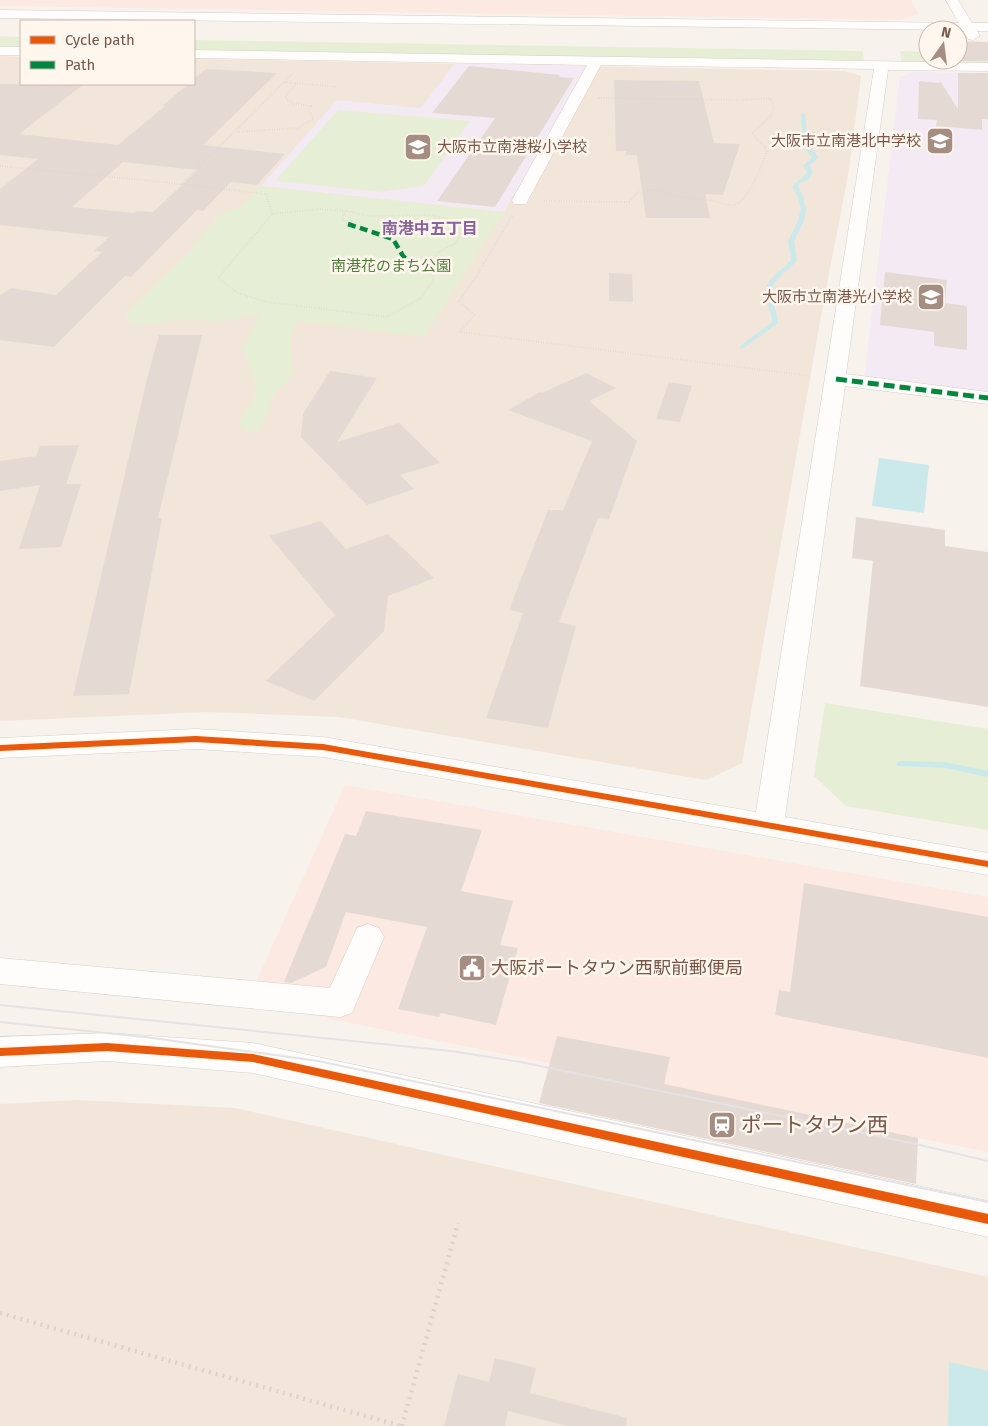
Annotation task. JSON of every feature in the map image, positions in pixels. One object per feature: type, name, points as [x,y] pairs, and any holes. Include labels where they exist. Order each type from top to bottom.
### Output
[{"type":"street","points":[[952,0],[971,32]]},
{"type":"street","points":[[938,12],[943,20]]},
{"type":"street","points":[[0,14],[918,28]]},
{"type":"street","points":[[0,21],[20,21]]},
{"type":"street","points":[[195,24],[918,36]]},
{"type":"street","points":[[968,33],[988,27]]},
{"type":"street","points":[[968,31],[988,36]]},
{"type":"street","points":[[0,51],[20,51]]},
{"type":"street","points":[[195,54],[988,67]]},
{"type":"street","points":[[520,200],[597,60]]},
{"type":"street","points":[[770,824],[882,65]]},
{"type":"street","points":[[836,379],[988,398]]},
{"type":"street","points":[[0,748],[196,739],[323,747],[770,824],[988,864]]},
{"type":"street","points":[[0,971],[340,1003],[368,937]]},
{"type":"street","points":[[0,1052],[107,1047],[252,1058],[988,1219]]},
{"type":"path","points":[[182,184],[285,82],[308,55]]},
{"type":"path","points":[[285,82],[337,87]]},
{"type":"path","points":[[236,132],[298,128],[314,118],[308,110],[311,106],[294,104],[285,98],[296,83]]},
{"type":"path","points":[[575,98],[738,100],[770,98],[774,108],[770,117],[752,133],[767,150],[762,168],[739,204],[730,206],[647,189],[634,194],[629,202],[520,200],[476,277],[459,301],[475,315],[459,332],[836,379]]},
{"type":"path","points":[[0,166],[266,194],[272,214]]},
{"type":"path","points":[[320,209],[346,210],[369,216],[430,215],[459,222],[462,231],[456,243],[439,252],[431,261],[433,280],[421,298],[387,317],[267,302],[238,293],[218,278],[272,214],[320,209]]},
{"type":"path","points":[[346,210],[342,219],[348,224]]},
{"type":"path","points":[[411,264],[420,269],[432,270]]},
{"type":"path","points":[[0,1312],[402,1426],[458,1223]]},
{"type":"shaded area","points":[[0,0],[911,0],[919,14],[901,20],[0,6]]},
{"type":"shaded area","points":[[0,56],[20,57],[20,85],[195,85],[195,59],[845,71],[861,76],[849,170],[823,305],[742,763],[706,780],[339,717],[207,712],[0,721]]},
{"type":"shaded area","name":"大阪市立南港桜小学校","points":[[454,64],[588,66],[504,212],[261,186],[337,100],[421,108]]},
{"type":"shaded area","name":"大阪市立南港光小学校","points":[[915,72],[988,73],[988,394],[864,378],[900,77]]},
{"type":"shaded area","points":[[345,785],[988,897],[988,1152],[247,1002]]},
{"type":"shaded area","points":[[78,1100],[235,1108],[988,1277],[988,1426],[0,1426],[0,1104]]},
{"type":"green space","points":[[0,36],[20,37],[20,48],[0,48]]},
{"type":"green space","points":[[195,40],[863,51],[864,61],[195,51]]},
{"type":"green space","points":[[900,51],[918,52],[918,62],[902,62]]},
{"type":"green space","points":[[988,53],[988,64],[968,64],[968,58]]},
{"type":"green space","points":[[338,110],[470,121],[424,186],[379,192],[275,181]]},
{"type":"green space","name":"南港花のまち公園","points":[[261,186],[504,212],[424,337],[297,321],[292,335],[290,354],[293,375],[275,392],[260,430],[245,433],[239,421],[253,401],[255,386],[243,347],[260,316],[249,315],[230,321],[175,320],[135,325],[127,320],[125,314],[190,250],[221,213],[232,209],[240,209]]},
{"type":"green space","points":[[825,703],[988,729],[988,830],[846,806],[814,776]]},
{"type":"water","points":[[879,458],[929,465],[924,513],[872,506]]},
{"type":"water","points":[[949,1362],[988,1371],[988,1426],[948,1426]]},
{"type":"building","points":[[968,41],[988,42],[988,61],[968,61]]},
{"type":"building","points":[[469,66],[574,78],[495,207],[437,201],[495,118],[432,113]]},
{"type":"building","points":[[206,69],[277,73],[203,145],[285,154],[257,185],[231,182],[203,211],[197,210],[131,277],[125,276],[54,347],[0,340],[0,295],[11,288],[56,295],[102,252],[94,251],[109,237],[0,225],[0,189],[38,159],[0,155],[0,84],[83,85],[19,134],[118,145],[165,106],[162,106],[188,85],[195,85],[195,78]],"holes":[[[123,162],[198,170],[153,212],[137,211],[134,213],[72,207]]]},
{"type":"building","points":[[958,73],[988,73],[988,119],[982,119],[982,130],[936,126],[937,120],[918,119],[919,81],[940,83],[940,81],[958,109]]},
{"type":"building","points":[[614,80],[699,81],[714,143],[740,144],[723,195],[705,194],[710,218],[646,218],[637,155],[626,155],[626,151],[616,151]]},
{"type":"building","points":[[885,272],[947,280],[945,303],[967,306],[967,350],[934,346],[934,332],[880,325]]},
{"type":"building","points":[[609,273],[632,274],[633,302],[609,301]]},
{"type":"building","points":[[159,335],[202,335],[158,518],[162,518],[129,694],[73,696],[148,375]]},
{"type":"building","points":[[330,371],[377,378],[337,442],[399,423],[440,463],[400,475],[414,489],[367,505],[301,437],[303,414]]},
{"type":"building","points":[[586,373],[616,388],[589,401],[637,441],[609,519],[598,518],[559,622],[576,626],[548,728],[486,718],[523,613],[509,610],[548,510],[563,510],[592,441],[508,410],[540,392],[542,393]]},
{"type":"building","points":[[669,382],[692,386],[680,422],[656,419]]},
{"type":"building","points":[[79,445],[66,484],[81,484],[61,547],[19,549],[40,485],[0,491],[0,461],[36,456],[40,446]]},
{"type":"building","points":[[856,517],[945,530],[945,546],[988,552],[988,707],[860,686],[873,561],[852,558]]},
{"type":"building","points":[[321,521],[346,549],[388,534],[434,578],[388,596],[384,631],[314,701],[266,681],[335,615],[269,536]]},
{"type":"building","points":[[366,811],[482,830],[461,891],[513,901],[500,945],[518,948],[496,1025],[441,1013],[439,1017],[398,1009],[427,927],[346,912],[326,967],[291,983],[284,982],[345,834],[356,836]]},
{"type":"building","points":[[804,883],[988,917],[988,1058],[775,1015],[779,990],[790,992]]},
{"type":"building","points":[[557,1036],[670,1057],[664,1084],[918,1138],[916,1184],[539,1103]]},
{"type":"building","points":[[495,1358],[536,1368],[530,1393],[627,1418],[626,1426],[568,1426],[508,1411],[505,1426],[444,1426],[458,1374],[489,1382]]},
{"type":"waterway","points":[[742,347],[775,323],[775,316],[768,297],[769,286],[794,260],[791,241],[803,214],[800,194],[795,187],[798,182],[806,179],[810,172],[806,166],[815,158],[805,145],[803,114]]},
{"type":"waterway","points":[[901,764],[945,765],[988,774]]},
{"type":"tram line","points":[[0,1005],[451,1051],[521,1062],[911,1143],[988,1161]]},
{"type":"tram line","points":[[0,1022],[145,1037],[318,1061],[988,1202]]},
{"type":"marked path","points":[[348,224],[393,239],[403,256],[411,264]]},
{"type":"marked path","points":[[836,379],[988,398]]},
{"type":"cycle path","points":[[0,748],[196,739],[323,747],[988,864]]},
{"type":"cycle path","points":[[0,1052],[107,1047],[253,1058],[988,1219]]},
{"type":"place","name":"大阪市立南港北中学校","points":[[940,141]]},
{"type":"place","name":"大阪市立南港桜小学校","points":[[418,147]]},
{"type":"place","name":"大阪市立南港光小学校","points":[[931,297]]},
{"type":"place","name":"大阪ポートタウン西駅前郵便局","points":[[472,968]]},
{"type":"place","name":"ポートタウン西","points":[[722,1125]]},
{"type":"district","name":"南港中五丁目","points":[[430,228]]}]
